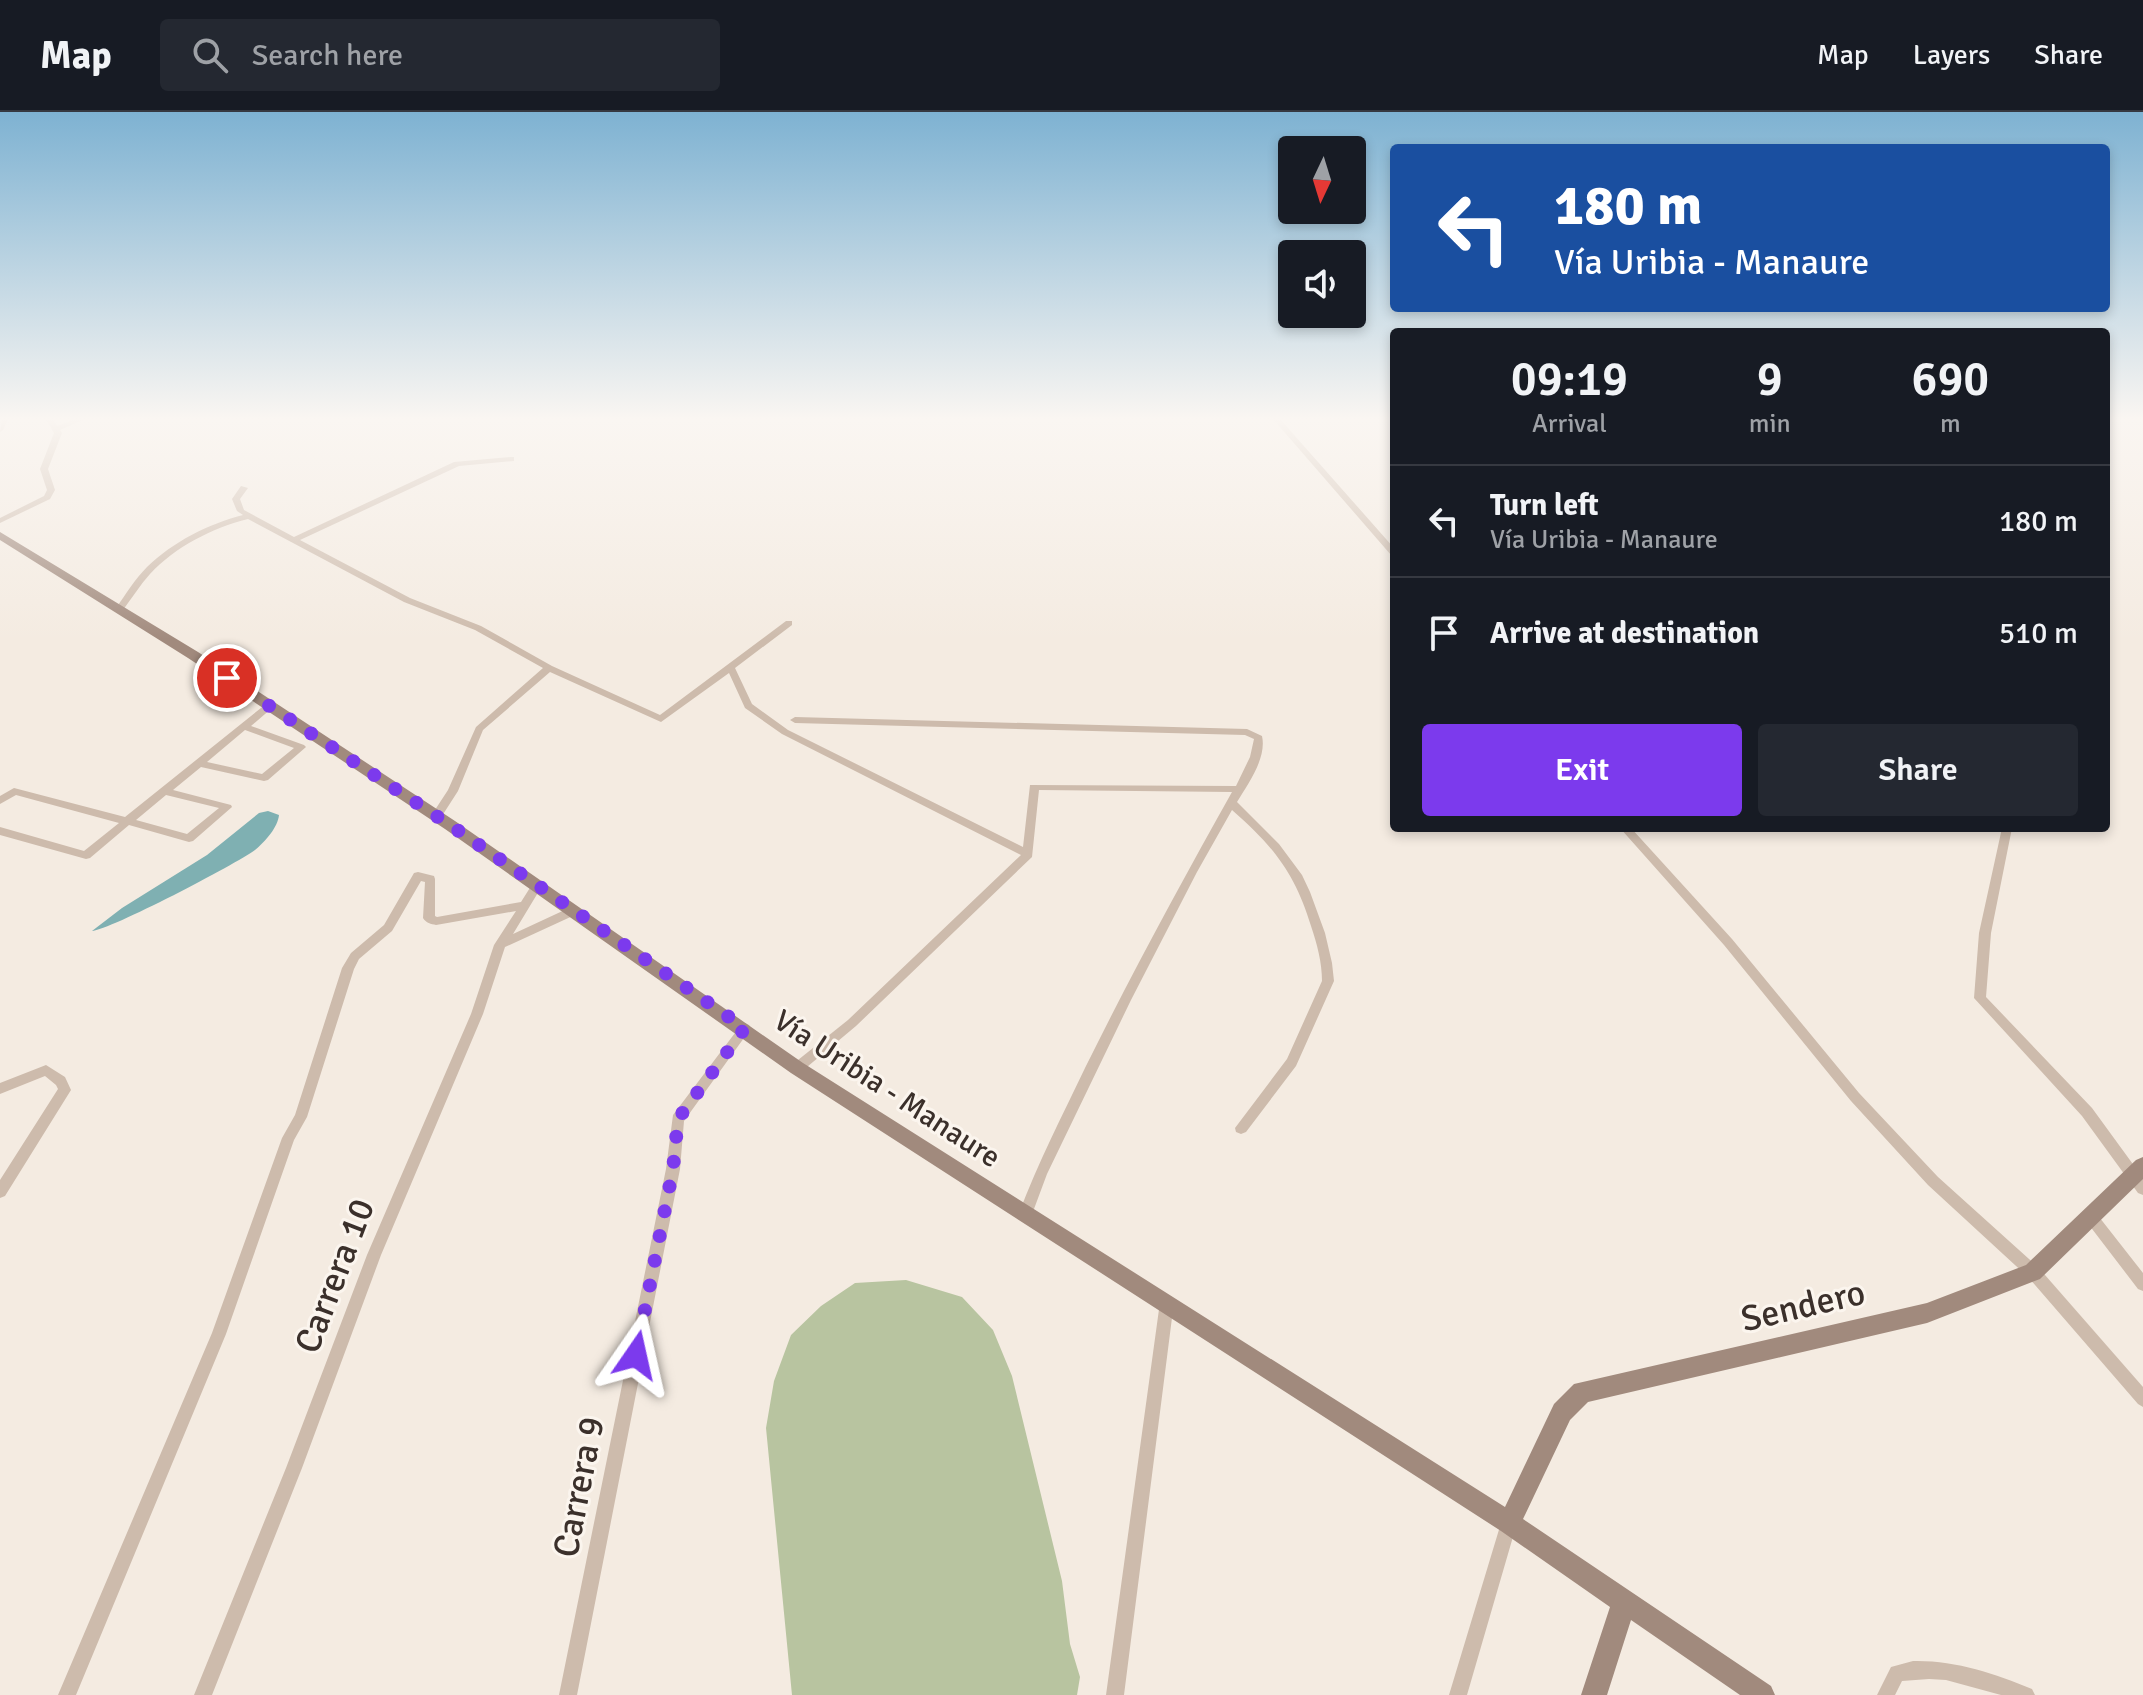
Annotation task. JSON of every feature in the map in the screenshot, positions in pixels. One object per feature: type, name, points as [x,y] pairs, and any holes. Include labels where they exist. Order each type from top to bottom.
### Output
[{"type":"main road","name":"Vía Uribia - Manaure","points":[[2,539],[120,608],[436,816],[745,1028],[797,1068],[1509,1523],[1762,1695]]},
{"type":"main road","name":"Sendero","points":[[1509,1523],[1562,1412],[1582,1392],[1927,1313],[2033,1272],[2091,1217],[2140,1177]]},
{"type":"main road","points":[[1594,1695],[1624,1603]]},
{"type":"street","points":[[0,521],[47,497],[49,493]]},
{"type":"street","points":[[240,493],[236,499],[241,511],[249,516],[407,600],[478,628],[549,668],[661,719],[789,623]]},
{"type":"street","points":[[296,539],[395,493]]},
{"type":"street","points":[[1341,493],[1390,548]]},
{"type":"street","points":[[120,608],[149,569],[171,553],[225,522],[249,516]]},
{"type":"street","points":[[436,816],[453,791],[479,729],[549,668]]},
{"type":"street","points":[[731,668],[748,706],[785,732],[1028,854]]},
{"type":"street","points":[[0,831],[86,855],[269,706]]},
{"type":"street","points":[[795,720],[1247,732],[1255,735],[1261,743],[1231,803],[1165,917],[1041,1174],[1026,1213]]},
{"type":"street","points":[[199,763],[264,778],[301,747],[245,727]]},
{"type":"street","points":[[797,1068],[852,1023],[1028,854],[1032,789],[1037,786],[1238,789]]},
{"type":"street","points":[[0,801],[14,791],[189,838],[227,807],[165,791]]},
{"type":"street","points":[[1231,803],[1291,863],[1312,909],[1328,968],[1328,981],[1292,1062],[1241,1128]]},
{"type":"street","points":[[1629,832],[1728,942],[1855,1097],[1933,1181],[2033,1272],[2143,1399]]},
{"type":"street","points":[[2006,832],[1985,933],[1980,998],[2087,1112],[2140,1177]]},
{"type":"street","points":[[67,1695],[219,1334],[288,1138],[301,1117],[348,968],[355,956],[388,928],[418,876],[430,879],[429,918],[436,921],[474,917],[521,906]]},
{"type":"street","name":"Carrera 10","points":[[203,1695],[374,1255],[477,1014],[500,945],[521,906],[537,886]]},
{"type":"street","points":[[500,945],[573,911]]},
{"type":"street","name":"Carrera 9","points":[[568,1695],[673,1169],[678,1119],[745,1028]]},
{"type":"street","points":[[0,1089],[46,1070],[61,1081],[65,1090],[0,1192]]},
{"type":"street","points":[[2091,1217],[2143,1284]]},
{"type":"street","points":[[1115,1695],[1167,1302]]},
{"type":"street","points":[[1458,1695],[1509,1523]]},
{"type":"street","points":[[1886,1695],[1897,1673],[1916,1668],[1948,1673],[2026,1695]]},
{"type":"green space","points":[[906,1280],[962,1297],[993,1330],[1012,1376],[1062,1581],[1070,1644],[1080,1677],[1077,1695],[792,1695],[766,1428],[774,1381],[791,1335],[821,1306],[855,1283]]},
{"type":"water","points":[[268,811],[279,815],[278,820],[255,850],[146,909],[92,931],[122,908],[207,855],[259,813]]},
{"type":"route","points":[[227,678],[450,825],[745,1028],[678,1119],[673,1169],[636,1355]]}]
